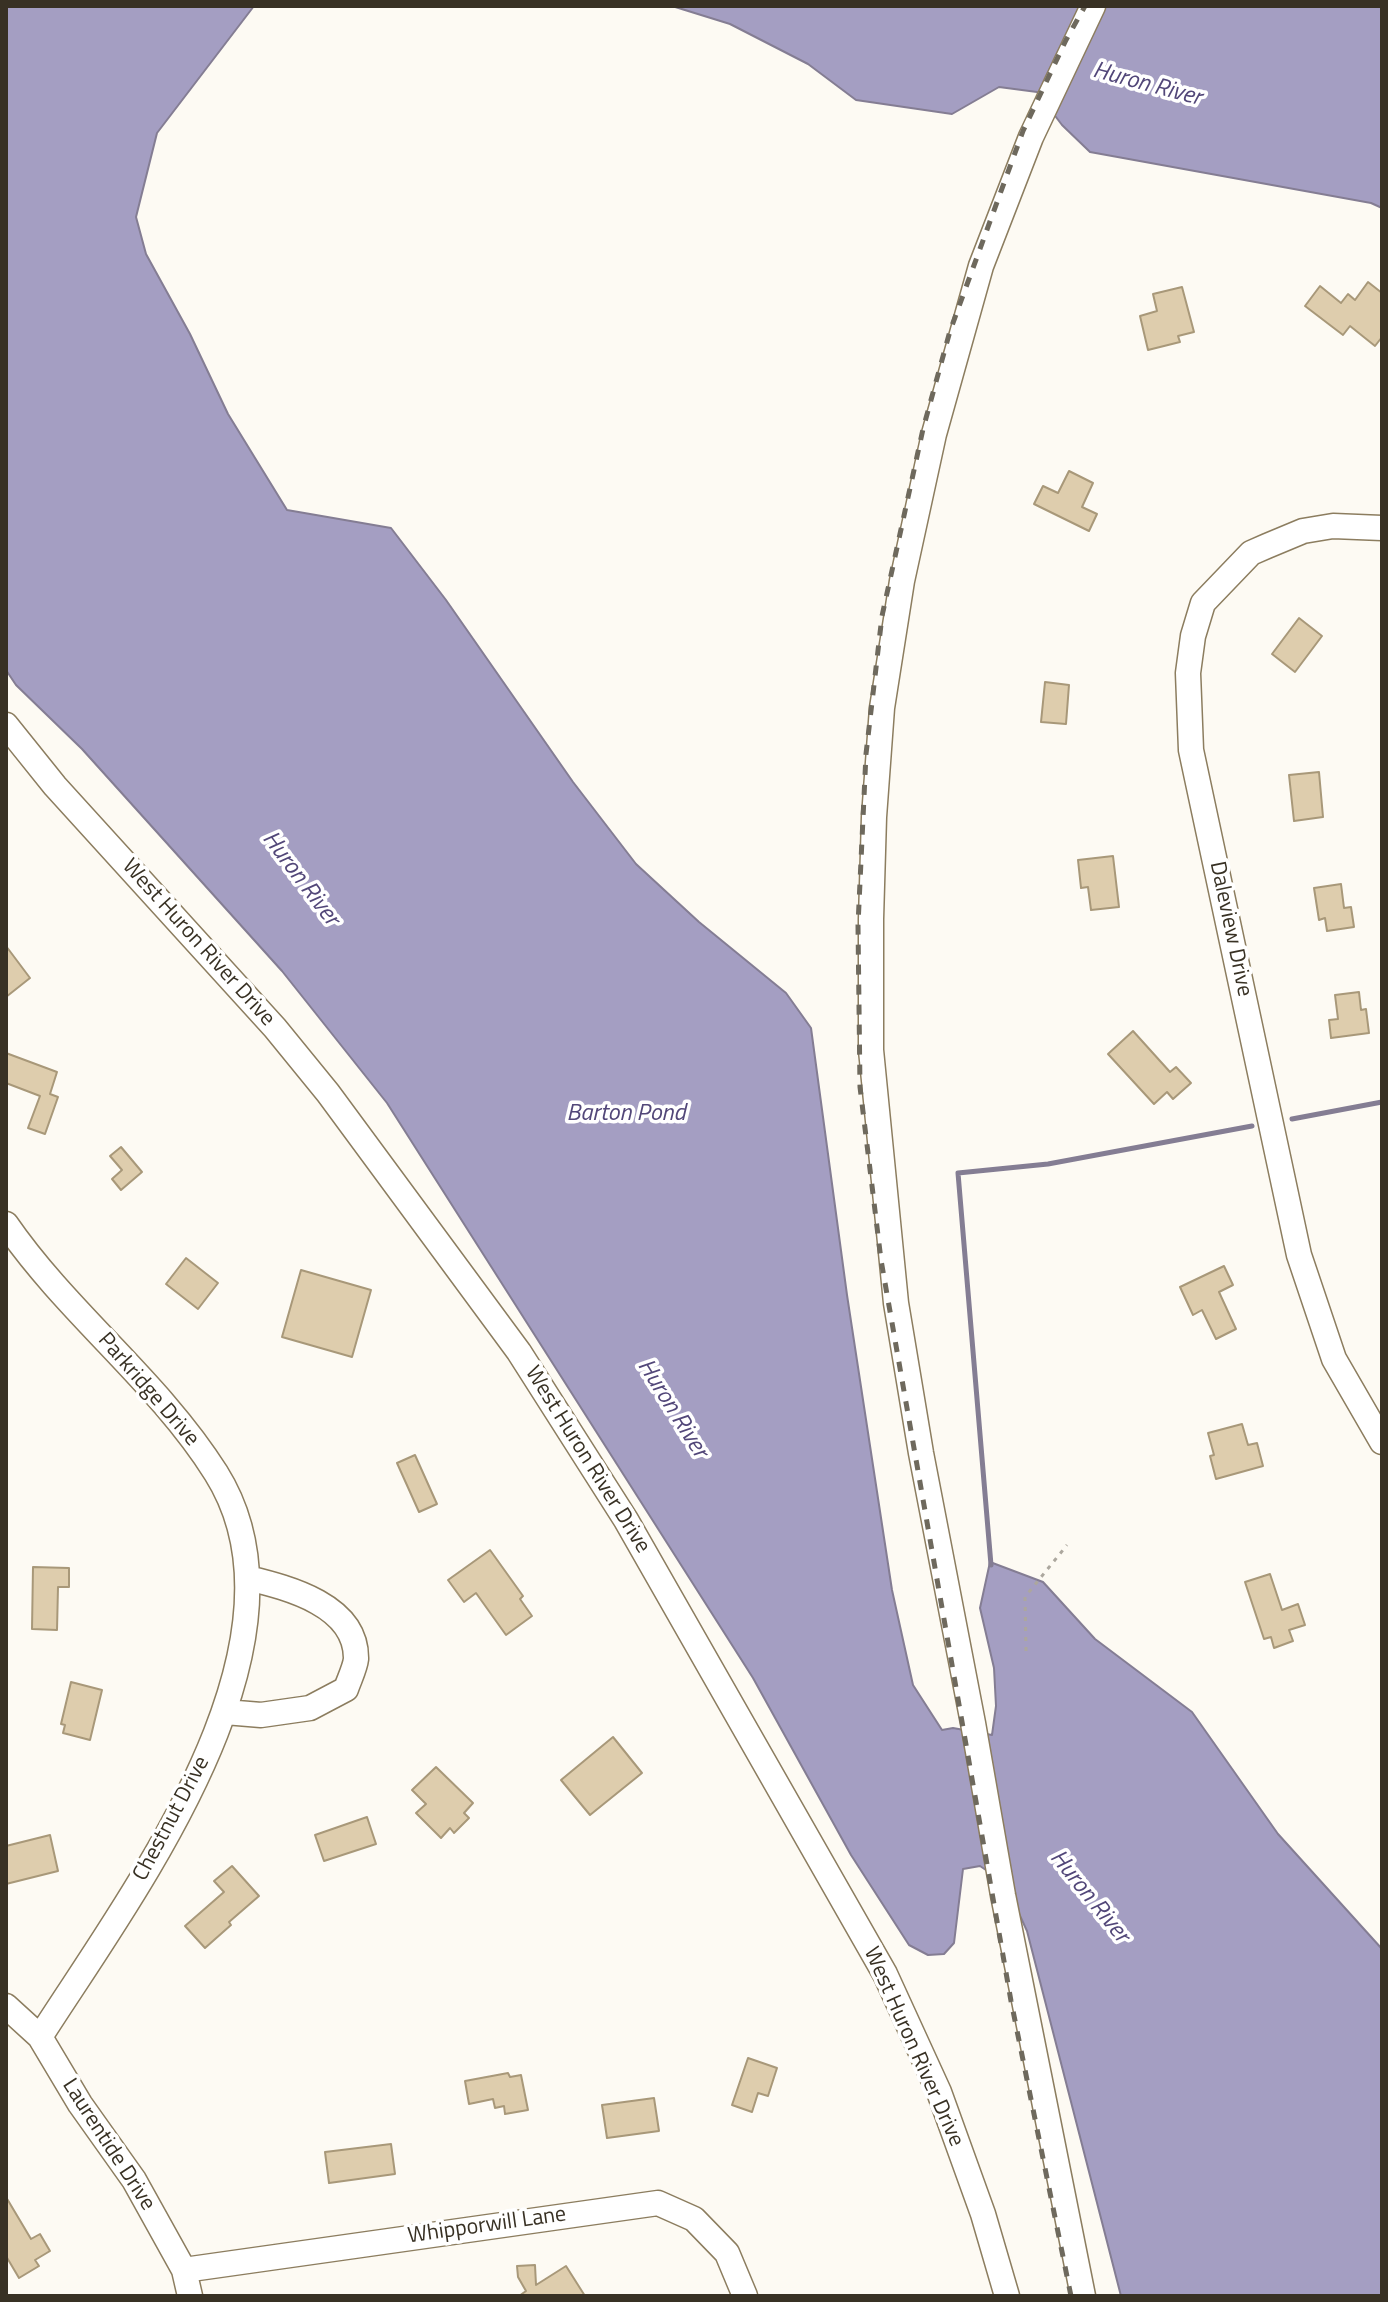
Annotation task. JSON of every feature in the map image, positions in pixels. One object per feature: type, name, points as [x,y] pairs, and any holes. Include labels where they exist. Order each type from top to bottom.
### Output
[{"type":"street","points":[[1083,2296],[1003,1895],[921,1453],[894,1288],[871,1050],[874,817],[882,708],[898,609],[934,434],[981,266],[1031,137],[1093,6]]},
{"type":"street","name":"Daleview Drive","points":[[1382,528],[1333,526],[1303,531],[1251,553],[1203,603],[1193,636],[1188,673],[1191,750],[1299,1255],[1334,1359],[1382,1442]]},
{"type":"street","name":"West Huron River Drive","points":[[6,725],[55,786],[275,1028],[328,1093],[528,1365],[626,1520],[885,1974],[939,2092],[983,2214],[1007,2296]]},
{"type":"street","name":"Parkridge Drive","points":[[6,1224],[29,1258],[173,1413],[217,1474],[243,1532],[248,1578]]},
{"type":"street","points":[[225,1712],[261,1715],[310,1708],[346,1689],[356,1659],[349,1632],[330,1609],[298,1591],[248,1578]]},
{"type":"street","name":"Chestnut Drive","points":[[40,2037],[160,1851],[225,1712],[232,1692],[245,1618],[248,1578]]},
{"type":"street","name":"Laurentide Drive","points":[[6,2006],[40,2037],[80,2104],[134,2180],[184,2270],[190,2296]]},
{"type":"street","name":"Whipporwill Lane","points":[[184,2270],[658,2203],[694,2219],[727,2253],[745,2296]]},
{"type":"path","points":[[1026,1651],[1025,1597],[1067,1545]]},
{"type":"water","name":"Barton Pond","points":[[6,6],[254,6],[157,133],[136,217],[146,254],[190,334],[228,414],[287,510],[391,528],[446,600],[573,782],[636,864],[699,922],[786,993],[811,1028],[847,1295],[892,1590],[913,1685],[942,1730],[953,1728],[992,1735],[996,1706],[994,1668],[980,1608],[990,1562],[1043,1582],[1095,1639],[1192,1712],[1278,1834],[1382,1949],[1382,2296],[1121,2296],[1027,1931],[1005,1883],[980,1866],[963,1869],[954,1943],[944,1954],[928,1955],[909,1945],[851,1855],[753,1678],[387,1103],[282,971],[82,749],[16,685],[6,670]]},
{"type":"water","name":"Huron River","points":[[672,6],[1079,6],[1095,12],[1105,6],[1382,6],[1382,208],[1371,203],[1090,152],[1062,125],[1037,92],[999,87],[952,114],[856,100],[808,64],[730,24]]},
{"type":"building","points":[[1368,282],[1382,293],[1382,337],[1375,346],[1350,326],[1343,335],[1305,306],[1320,286],[1341,303],[1348,294],[1355,300]]},
{"type":"building","points":[[1182,287],[1194,332],[1178,336],[1180,342],[1148,350],[1140,316],[1157,311],[1153,294]]},
{"type":"building","points":[[1069,471],[1093,483],[1082,507],[1097,514],[1089,531],[1034,504],[1043,486],[1058,493]]},
{"type":"building","points":[[1299,618],[1322,636],[1295,672],[1272,654]]},
{"type":"building","points":[[1045,682],[1069,685],[1066,724],[1041,722]]},
{"type":"building","points":[[1319,772],[1323,817],[1294,821],[1289,775]]},
{"type":"building","points":[[1113,856],[1119,907],[1091,910],[1088,887],[1081,888],[1078,860]]},
{"type":"building","points":[[1341,884],[1344,908],[1351,907],[1354,927],[1327,931],[1325,918],[1319,920],[1314,888]]},
{"type":"building","points":[[6,946],[30,978],[6,997]]},
{"type":"building","points":[[1359,992],[1361,1010],[1366,1009],[1369,1033],[1331,1038],[1329,1020],[1338,1019],[1335,995]]},
{"type":"building","points":[[1133,1031],[1170,1072],[1176,1067],[1191,1083],[1173,1099],[1167,1092],[1154,1104],[1108,1054]]},
{"type":"building","points":[[6,1053],[57,1072],[50,1094],[58,1097],[45,1134],[28,1128],[40,1096],[6,1083]]},
{"type":"building","points":[[121,1147],[142,1172],[121,1190],[112,1179],[122,1170],[110,1156]]},
{"type":"building","points":[[186,1258],[218,1283],[198,1309],[166,1284]]},
{"type":"building","points":[[1224,1266],[1233,1285],[1219,1292],[1236,1329],[1216,1339],[1202,1310],[1193,1315],[1180,1287]]},
{"type":"building","points":[[301,1270],[371,1290],[352,1357],[282,1337]]},
{"type":"building","points":[[1242,1424],[1248,1445],[1257,1443],[1263,1466],[1216,1479],[1208,1433]]},
{"type":"building","points":[[415,1455],[437,1504],[419,1512],[397,1463]]},
{"type":"building","points":[[490,1550],[523,1596],[520,1599],[532,1616],[506,1635],[476,1593],[464,1602],[448,1580]]},
{"type":"building","points":[[33,1567],[69,1568],[69,1587],[58,1587],[57,1630],[32,1629]]},
{"type":"building","points":[[1270,1574],[1282,1610],[1298,1604],[1305,1625],[1289,1630],[1293,1641],[1274,1648],[1271,1637],[1264,1639],[1245,1582]]},
{"type":"building","points":[[71,1682],[102,1690],[90,1740],[63,1733],[65,1725],[61,1724]]},
{"type":"building","points":[[613,1737],[642,1773],[590,1815],[561,1780]]},
{"type":"building","points":[[436,1767],[473,1803],[464,1813],[469,1818],[454,1833],[450,1828],[441,1838],[416,1813],[426,1804],[412,1790]]},
{"type":"building","points":[[367,1817],[376,1844],[324,1861],[315,1835]]},
{"type":"building","points":[[50,1835],[58,1871],[6,1884],[6,1846]]},
{"type":"building","points":[[232,1866],[259,1896],[205,1948],[185,1926],[224,1892],[214,1881]]},
{"type":"building","points":[[748,2058],[777,2068],[768,2096],[758,2093],[752,2112],[732,2105]]},
{"type":"building","points":[[508,2073],[510,2077],[521,2075],[528,2110],[505,2114],[504,2106],[495,2108],[493,2099],[469,2104],[465,2081]]},
{"type":"building","points":[[654,2098],[659,2131],[607,2138],[602,2105]]},
{"type":"building","points":[[391,2144],[395,2174],[329,2183],[325,2152]]},
{"type":"building","points":[[6,2197],[31,2239],[40,2234],[50,2251],[35,2260],[39,2266],[19,2278],[6,2256]]},
{"type":"building","points":[[535,2265],[536,2285],[566,2266],[585,2296],[519,2296],[526,2291],[518,2277],[517,2266]]},
{"type":"waterway","points":[[1292,1119],[1382,1102]]},
{"type":"waterway","points":[[991,1565],[958,1173],[1048,1164],[1252,1126]]},
{"type":"railway","points":[[1071,2296],[1011,2001],[881,1260],[860,1087],[858,925],[866,754],[882,616],[923,429],[950,331],[1023,131],[1085,6]]}]
